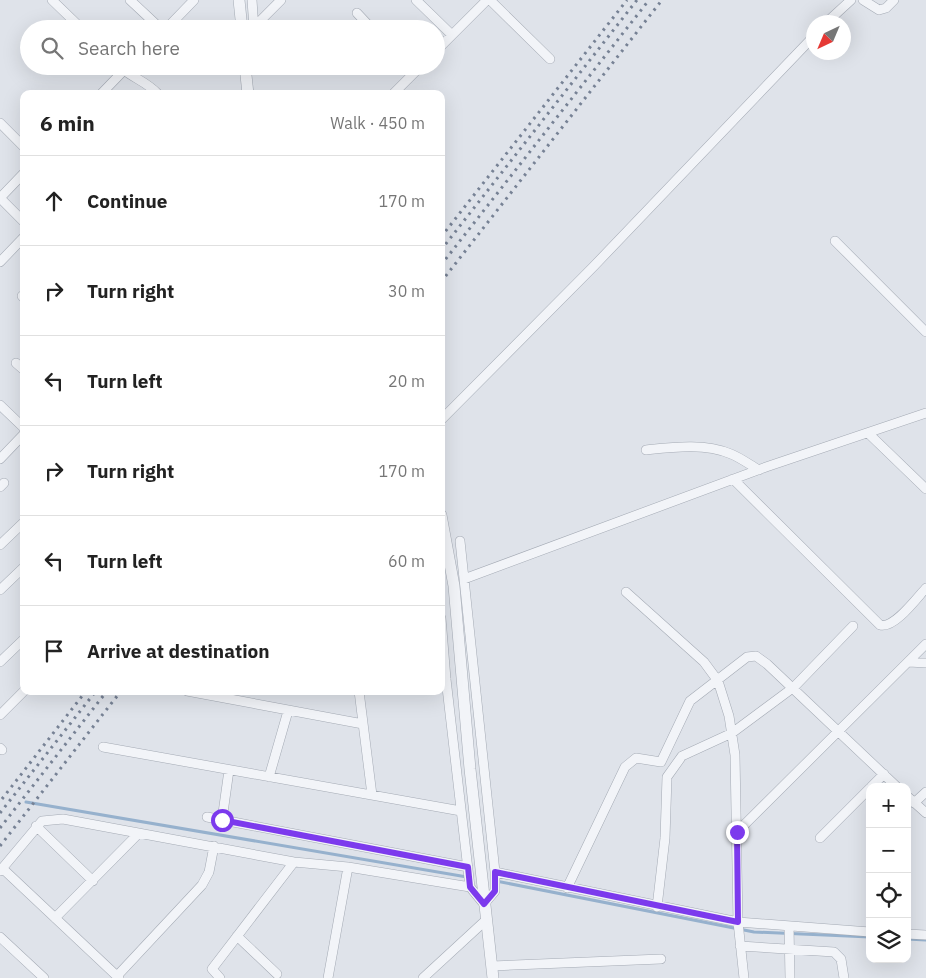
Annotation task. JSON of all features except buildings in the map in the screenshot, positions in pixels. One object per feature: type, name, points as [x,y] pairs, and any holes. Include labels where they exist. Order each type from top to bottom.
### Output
[{"type":"street","points":[[52,0],[73,20]]},
{"type":"street","points":[[130,0],[151,20]]},
{"type":"street","points":[[175,20],[194,0]]},
{"type":"street","points":[[239,0],[247,20]]},
{"type":"street","points":[[251,20],[252,0]]},
{"type":"street","points":[[259,20],[281,0]]},
{"type":"street","points":[[416,0],[437,20]]},
{"type":"street","points":[[445,42],[488,0],[550,59]]},
{"type":"street","points":[[835,15],[851,0]]},
{"type":"street","points":[[864,0],[879,10],[886,8],[894,0]]},
{"type":"street","points":[[357,13],[364,20]]},
{"type":"street","points":[[445,28],[452,35]]},
{"type":"street","points":[[445,416],[593,267],[806,44]]},
{"type":"street","points":[[105,90],[118,75]]},
{"type":"street","points":[[130,75],[135,80],[146,82],[154,90]]},
{"type":"street","points":[[246,75],[248,90]]},
{"type":"street","points":[[396,90],[409,75]]},
{"type":"street","points":[[0,123],[20,143]]},
{"type":"street","points":[[20,177],[1,202],[20,219]]},
{"type":"street","points":[[835,240],[926,332]]},
{"type":"street","points":[[0,262],[20,241]]},
{"type":"street","points":[[16,363],[20,366]]},
{"type":"street","points":[[0,405],[20,424]]},
{"type":"street","points":[[464,579],[733,479],[926,413]]},
{"type":"street","points":[[868,433],[926,489]]},
{"type":"street","points":[[0,458],[20,438]]},
{"type":"street","points":[[646,450],[678,446],[715,449],[732,454],[759,470]]},
{"type":"street","points":[[733,479],[880,625],[886,626],[894,622],[926,588]]},
{"type":"street","points":[[0,545],[20,526]]},
{"type":"street","points":[[445,537],[454,586],[492,972],[661,959]]},
{"type":"street","points":[[460,541],[495,878],[495,891],[484,904]]},
{"type":"street","points":[[1,586],[20,571]]},
{"type":"street","points":[[626,592],[704,662],[718,681],[732,733],[735,756],[738,924],[744,978]]},
{"type":"street","points":[[657,907],[665,838],[667,777],[682,756],[732,733],[794,687],[853,626]]},
{"type":"street","points":[[0,662],[20,643]]},
{"type":"street","points":[[737,832],[926,644]]},
{"type":"street","points":[[567,888],[620,772],[631,760],[636,758],[657,762],[664,759],[690,701],[696,694],[718,681],[748,657],[756,656],[794,687],[893,783]]},
{"type":"street","points":[[908,662],[926,663]]},
{"type":"street","points":[[445,671],[470,885],[484,904]]},
{"type":"street","points":[[0,715],[20,695]]},
{"type":"street","points":[[207,695],[363,724]]},
{"type":"street","points":[[359,695],[372,795]]},
{"type":"street","points":[[269,777],[288,711]]},
{"type":"street","points":[[103,747],[461,811]]},
{"type":"street","points":[[222,820],[229,770]]},
{"type":"street","points":[[875,783],[884,774]]},
{"type":"street","points":[[820,838],[866,792]]},
{"type":"street","points":[[914,803],[926,792]]},
{"type":"street","points":[[911,800],[926,813]]},
{"type":"street","points":[[207,817],[468,870]]},
{"type":"street","points":[[214,846],[209,872],[202,886],[118,977],[1,870],[36,826],[50,818],[214,846],[294,862],[348,867],[470,885]]},
{"type":"street","points":[[36,826],[93,881]]},
{"type":"street","points":[[55,918],[139,833]]},
{"type":"street","points":[[220,978],[212,969],[294,862]]},
{"type":"street","points":[[328,978],[348,867]]},
{"type":"street","points":[[495,878],[567,888],[738,924],[789,931],[866,932]]},
{"type":"street","points":[[422,978],[486,920]]},
{"type":"street","points":[[789,931],[790,978]]},
{"type":"street","points":[[911,934],[926,935]]},
{"type":"street","points":[[237,936],[277,974]]},
{"type":"street","points":[[0,937],[44,978]]},
{"type":"street","points":[[740,942],[834,952],[841,959],[844,978]]},
{"type":"waterway","points":[[26,802],[467,877]]},
{"type":"waterway","points":[[496,881],[754,932],[866,937]]},
{"type":"waterway","points":[[911,939],[926,940]]},
{"type":"railway","points":[[445,232],[627,0]]},
{"type":"railway","points":[[445,245],[637,0]]},
{"type":"railway","points":[[445,260],[649,0]]},
{"type":"railway","points":[[445,277],[662,0]]},
{"type":"railway","points":[[2,799],[83,695]]},
{"type":"railway","points":[[0,813],[93,695]]},
{"type":"railway","points":[[0,828],[104,695]]},
{"type":"railway","points":[[0,846],[118,695]]},
{"type":"route","points":[[222,820],[468,867],[470,887],[484,904],[495,891],[495,872],[657,907],[738,922],[737,832]]}]
